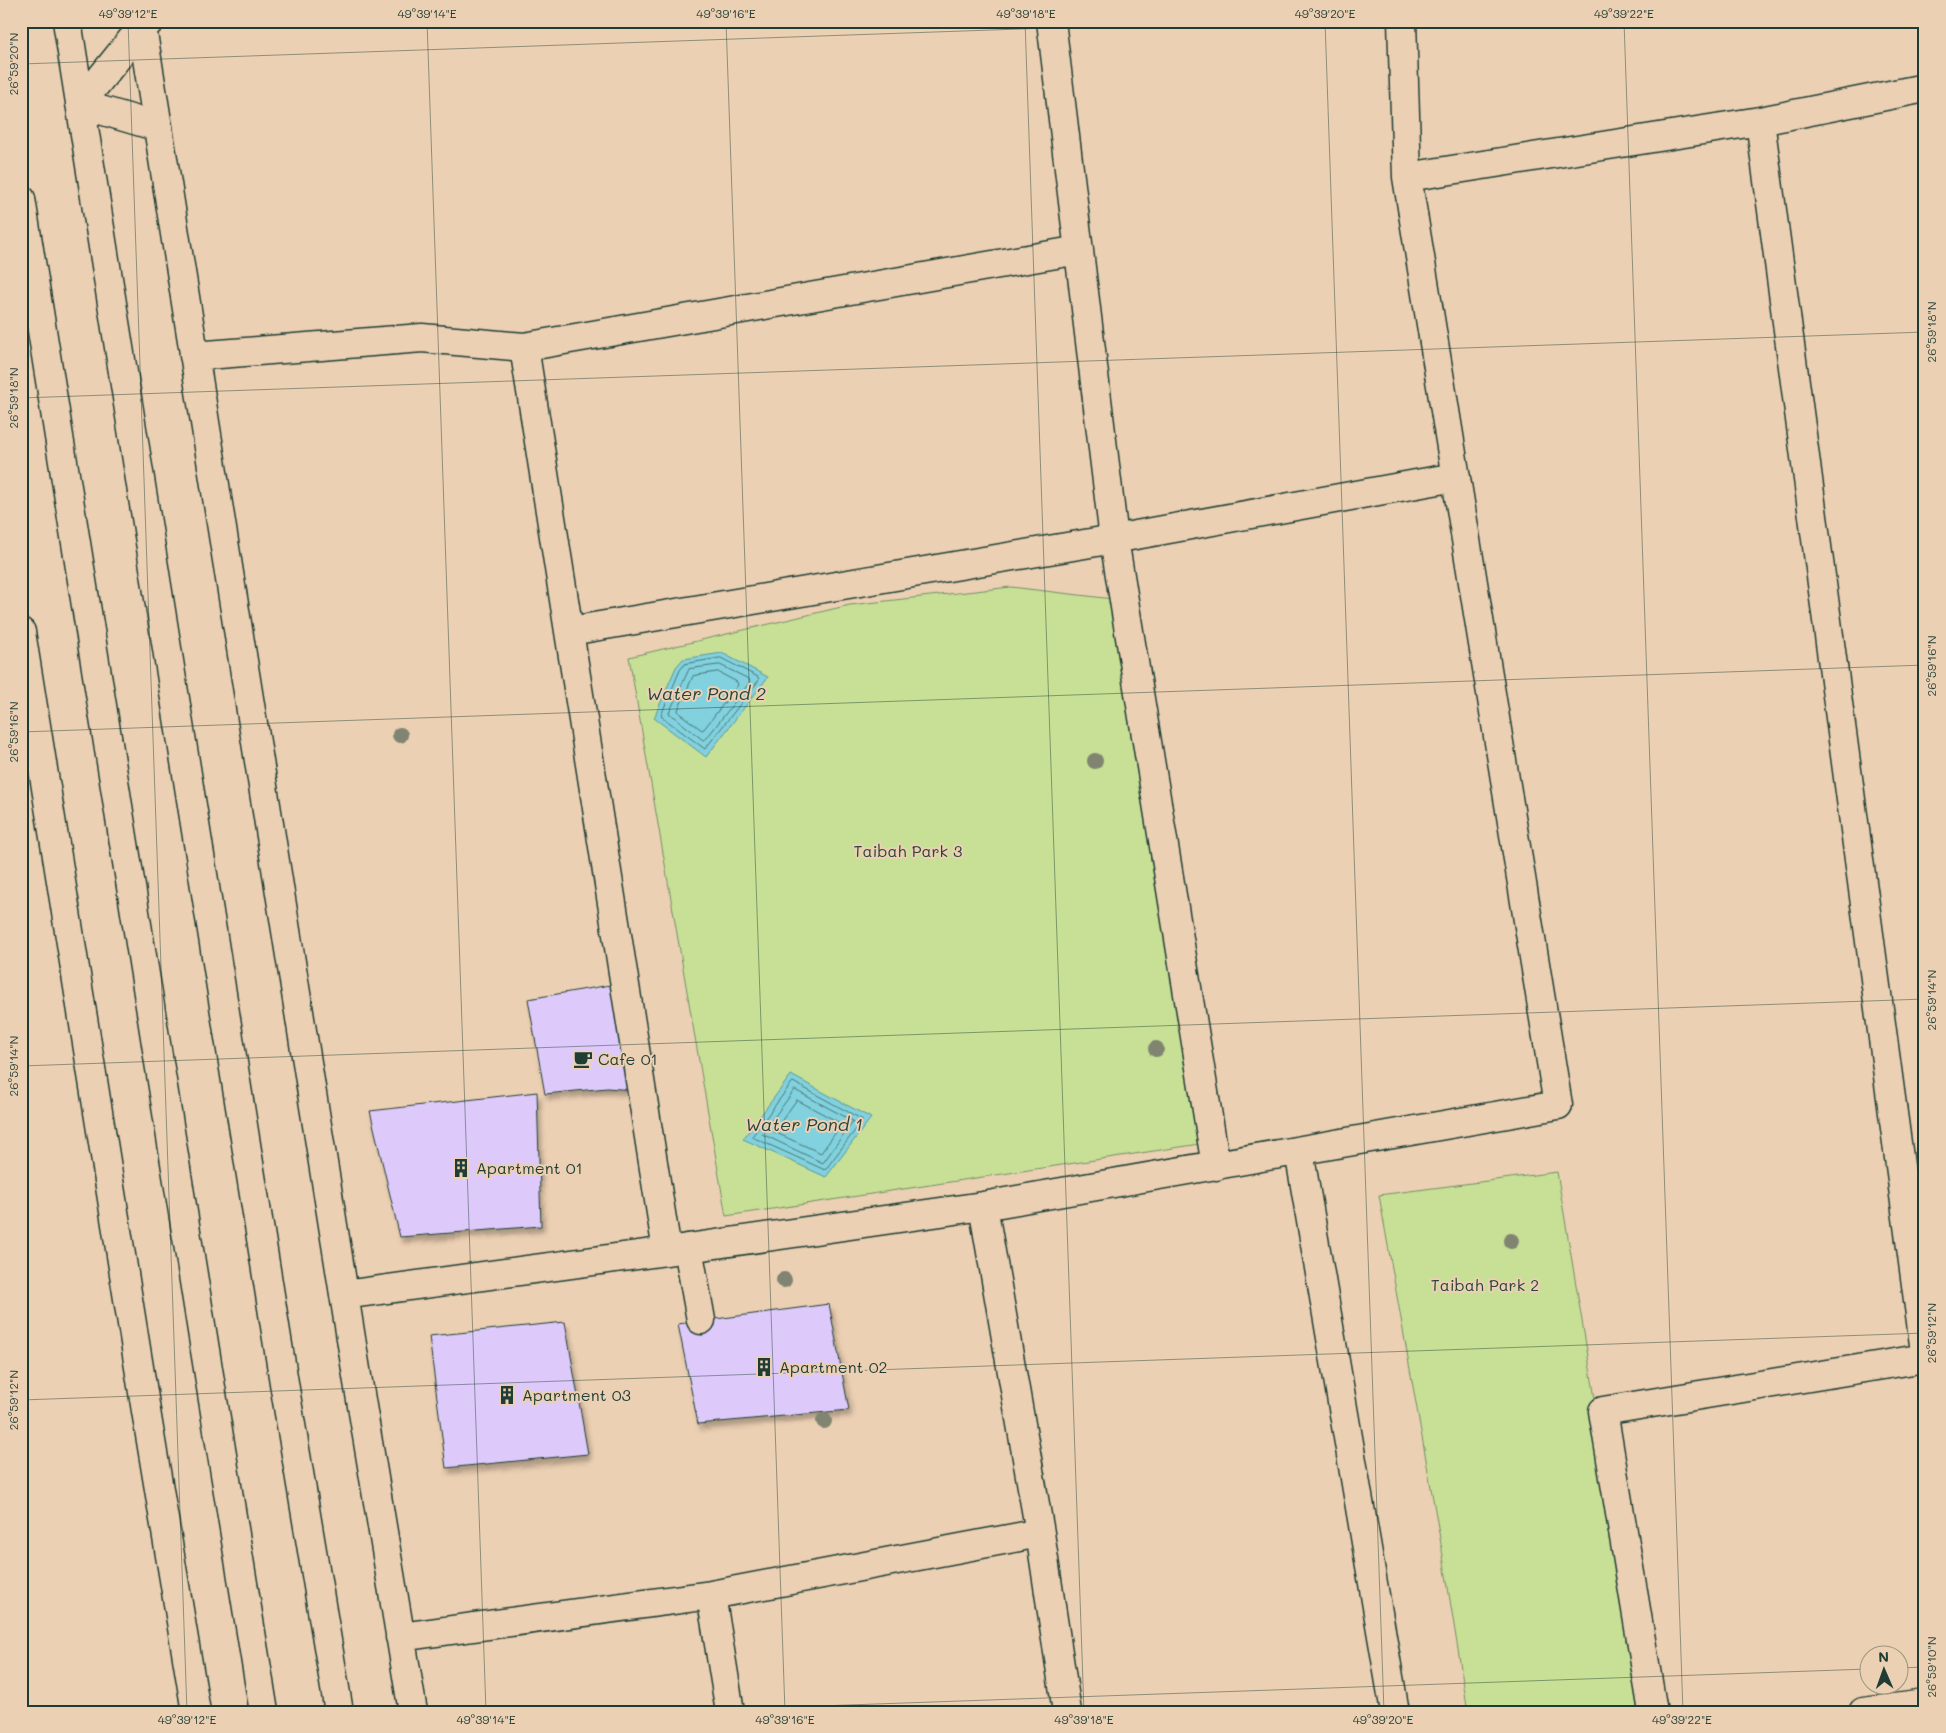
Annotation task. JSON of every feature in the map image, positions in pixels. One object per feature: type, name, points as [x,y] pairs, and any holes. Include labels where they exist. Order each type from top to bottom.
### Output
[{"type":"street","points":[[67,21],[283,1379],[339,1712]]},
{"type":"street","points":[[1051,21],[1114,539],[1216,1166]]},
{"type":"street","points":[[344,1294],[678,1250],[983,1206],[1558,1106],[1407,177],[1402,21]]},
{"type":"street","points":[[80,104],[146,24]]},
{"type":"street","points":[[146,24],[158,127],[194,356],[413,1712]]},
{"type":"street","points":[[1407,177],[1760,120],[1925,88]]},
{"type":"street","points":[[80,104],[158,127]]},
{"type":"street","points":[[1760,120],[1925,1352]]},
{"type":"street","points":[[21,199],[212,1400],[264,1712]]},
{"type":"street","points":[[194,356],[422,338],[524,347],[1079,250]]},
{"type":"street","points":[[524,347],[570,632],[678,1250],[701,1320]]},
{"type":"street","points":[[570,632],[1114,539],[1455,477]]},
{"type":"street","points":[[21,632],[144,1401],[196,1712]]},
{"type":"street","points":[[1299,1151],[1395,1712]]},
{"type":"street","points":[[983,1206],[1040,1533],[1067,1712]]},
{"type":"street","points":[[1653,1712],[1603,1411],[1925,1358]]},
{"type":"street","points":[[400,1637],[711,1595],[1040,1533]]},
{"type":"street","points":[[711,1595],[730,1712]]},
{"type":"street","points":[[1863,1712],[1925,1704]]},
{"type":"green space","name":"Taibah Park 3","points":[[1011,587],[1113,599],[1200,1144],[726,1216],[629,657],[850,605]]},
{"type":"green space","name":"Taibah Park 2","points":[[1557,1172],[1617,1529],[1644,1712],[1468,1712],[1441,1544],[1379,1195]]},
{"type":"water","name":"Water Pond 2","points":[[722,653],[768,677],[706,757],[654,718],[676,667],[683,659]]},
{"type":"water","name":"Water Pond 1","points":[[791,1075],[871,1118],[826,1177],[743,1139]]},
{"type":"building","name":"Cafe 01","points":[[616,984],[633,1090],[607,1088],[545,1094],[528,999]]},
{"type":"building","name":"Apartment 01","points":[[537,1092],[541,1226],[400,1237],[370,1111]]},
{"type":"building","name":"Apartment 02","points":[[829,1304],[849,1410],[698,1424],[678,1324]]},
{"type":"building","name":"Apartment 03","points":[[565,1322],[588,1454],[446,1468],[429,1336]]},
{"type":"place","name":"Cafe 01","points":[[583,1059]]},
{"type":"place","name":"Apartment 01","points":[[461,1168]]},
{"type":"place","name":"Apartment 02","points":[[764,1367]]},
{"type":"place","name":"Apartment 03","points":[[507,1395]]}]
